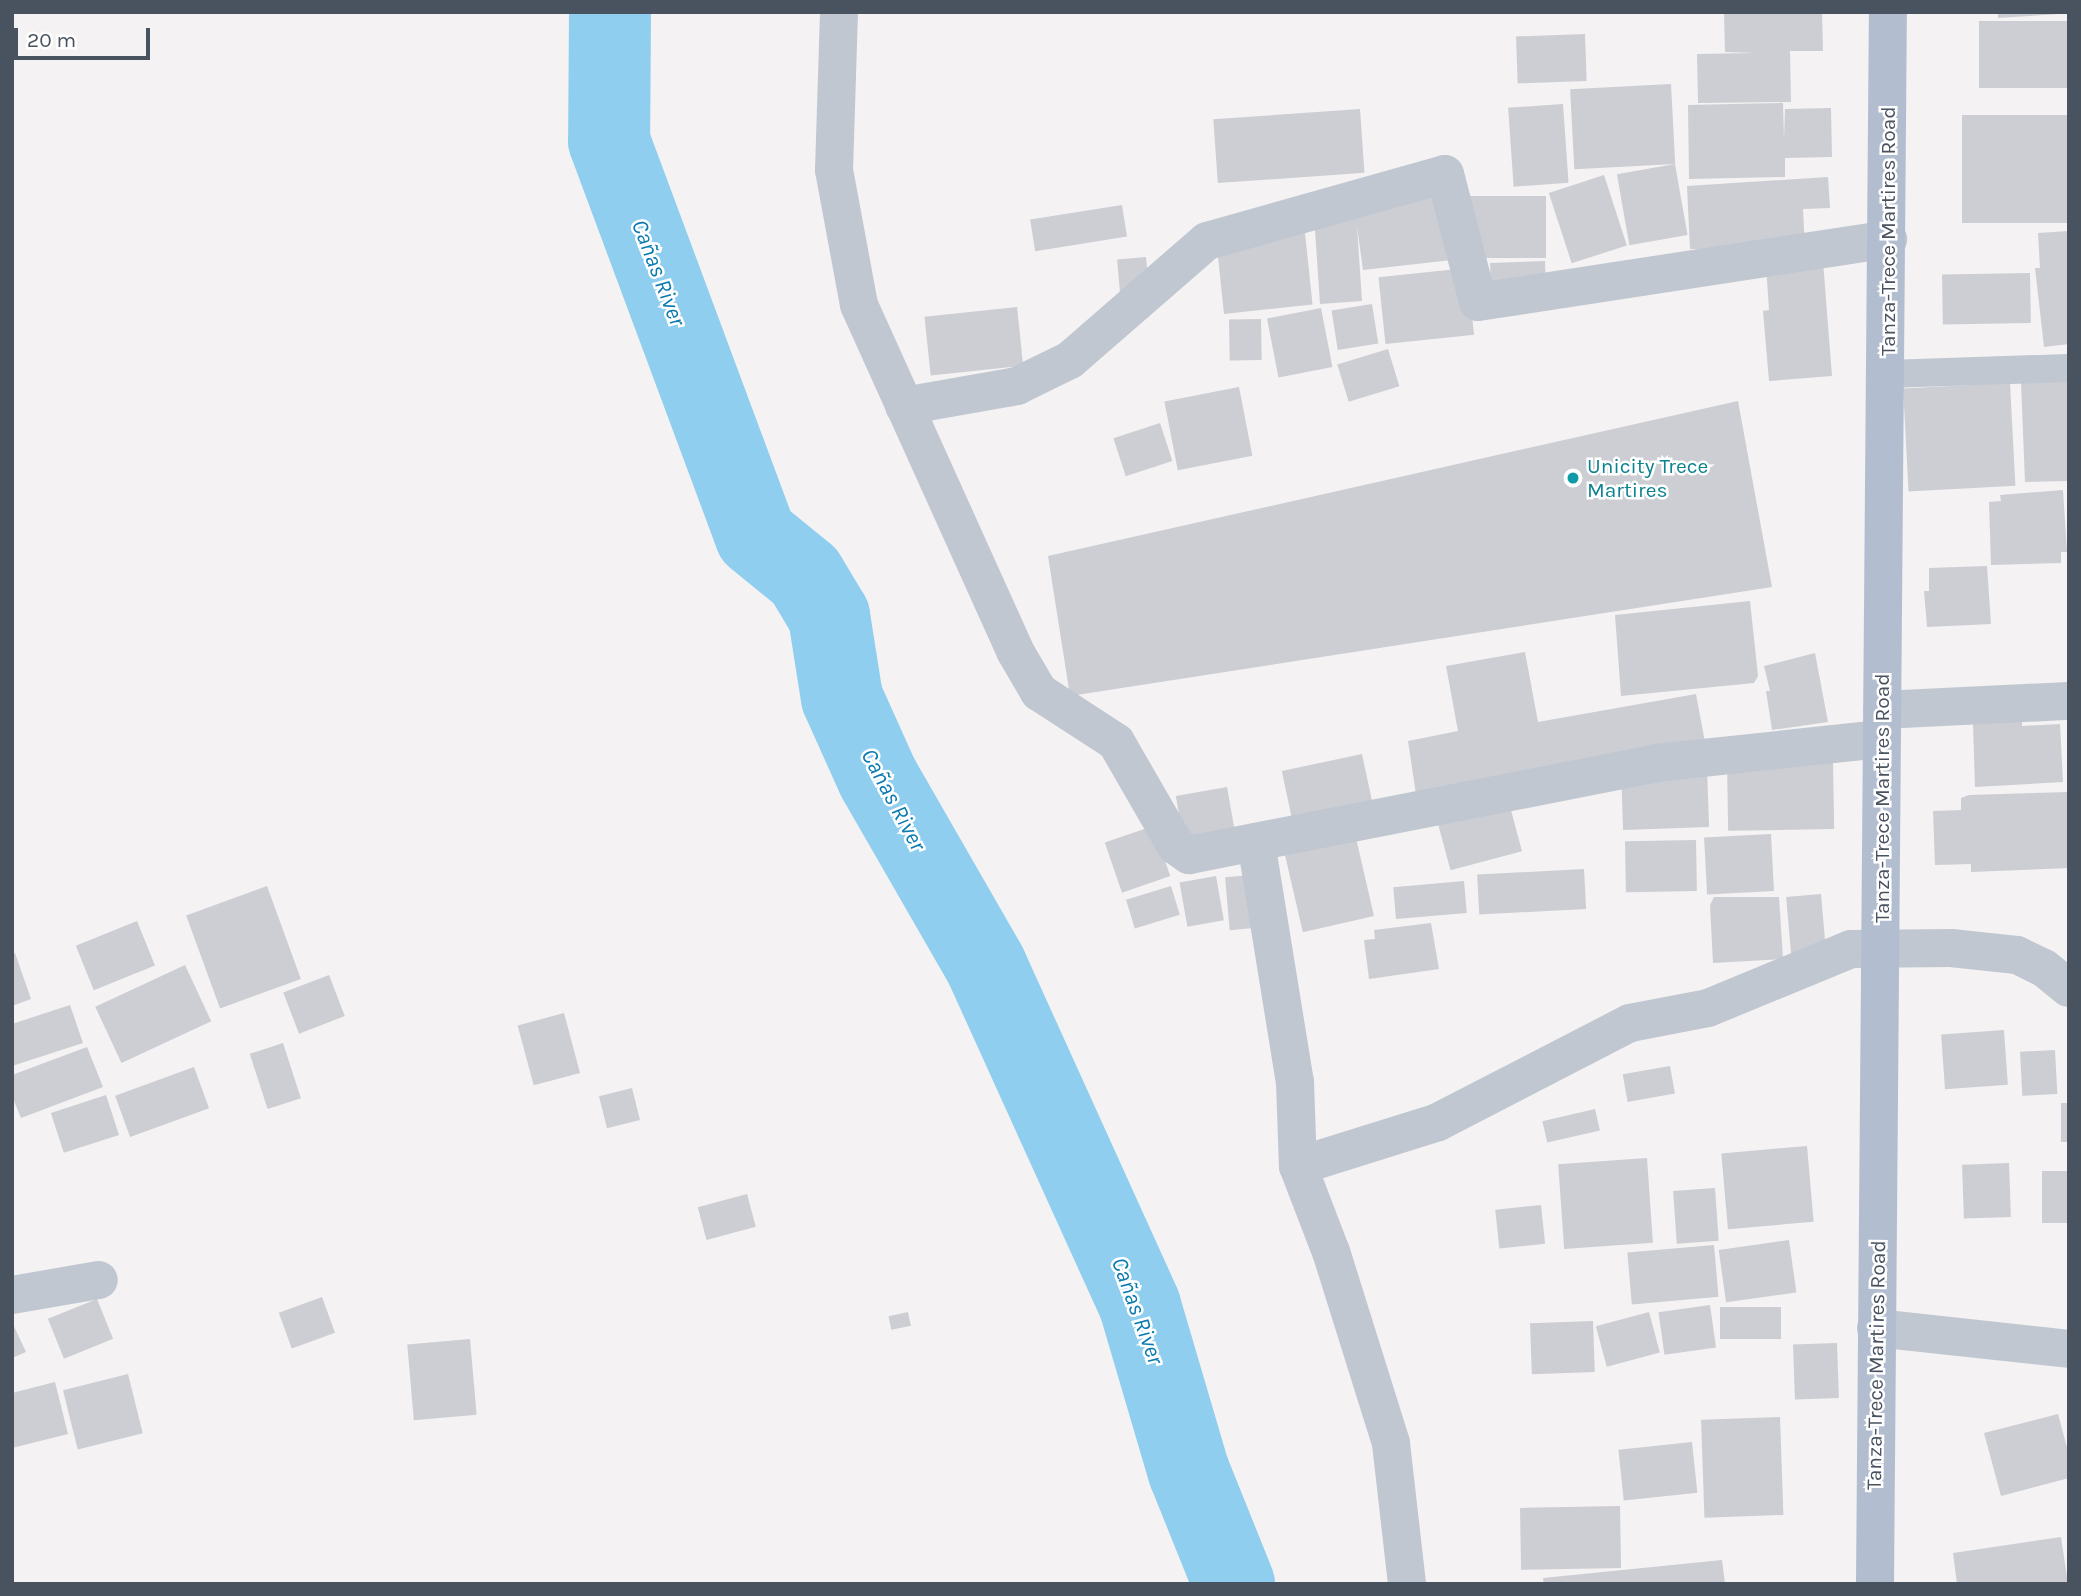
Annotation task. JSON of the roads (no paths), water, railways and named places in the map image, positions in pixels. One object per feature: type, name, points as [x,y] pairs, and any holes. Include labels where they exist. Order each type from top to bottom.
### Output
[{"type":"main road","name":"Tanza-Trece Martires Road","points":[[1875,1584],[1888,12]]},
{"type":"street","points":[[839,12],[834,170],[859,305],[1014,651],[1039,692],[1116,743],[1176,846],[1189,855],[1656,763],[1881,724],[2069,701]]},
{"type":"street","points":[[904,406],[1017,386],[1069,360],[1131,312],[1208,241],[1445,174],[1478,302],[1888,239]]},
{"type":"street","points":[[1255,842],[1295,1082],[1298,1166],[1331,1252],[1391,1443],[1407,1584]]},
{"type":"street","points":[[1298,1166],[1438,1122],[1629,1023],[1708,1008],[1851,949],[1951,948],[2017,955],[2044,968],[2069,988]]},
{"type":"street","points":[[12,1296],[99,1280]]},
{"type":"street","points":[[1876,1328],[2069,1349]]},
{"type":"lane","points":[[1887,374],[2069,368]]},
{"type":"waterway","name":"Cañas River","points":[[610,12],[609,141],[756,536],[805,576],[829,616],[842,698],[878,778],[986,966],[1140,1306],[1189,1472],[1234,1584]]},
{"type":"place","name":"Unicity Trece Martires","points":[[1573,478]]}]
